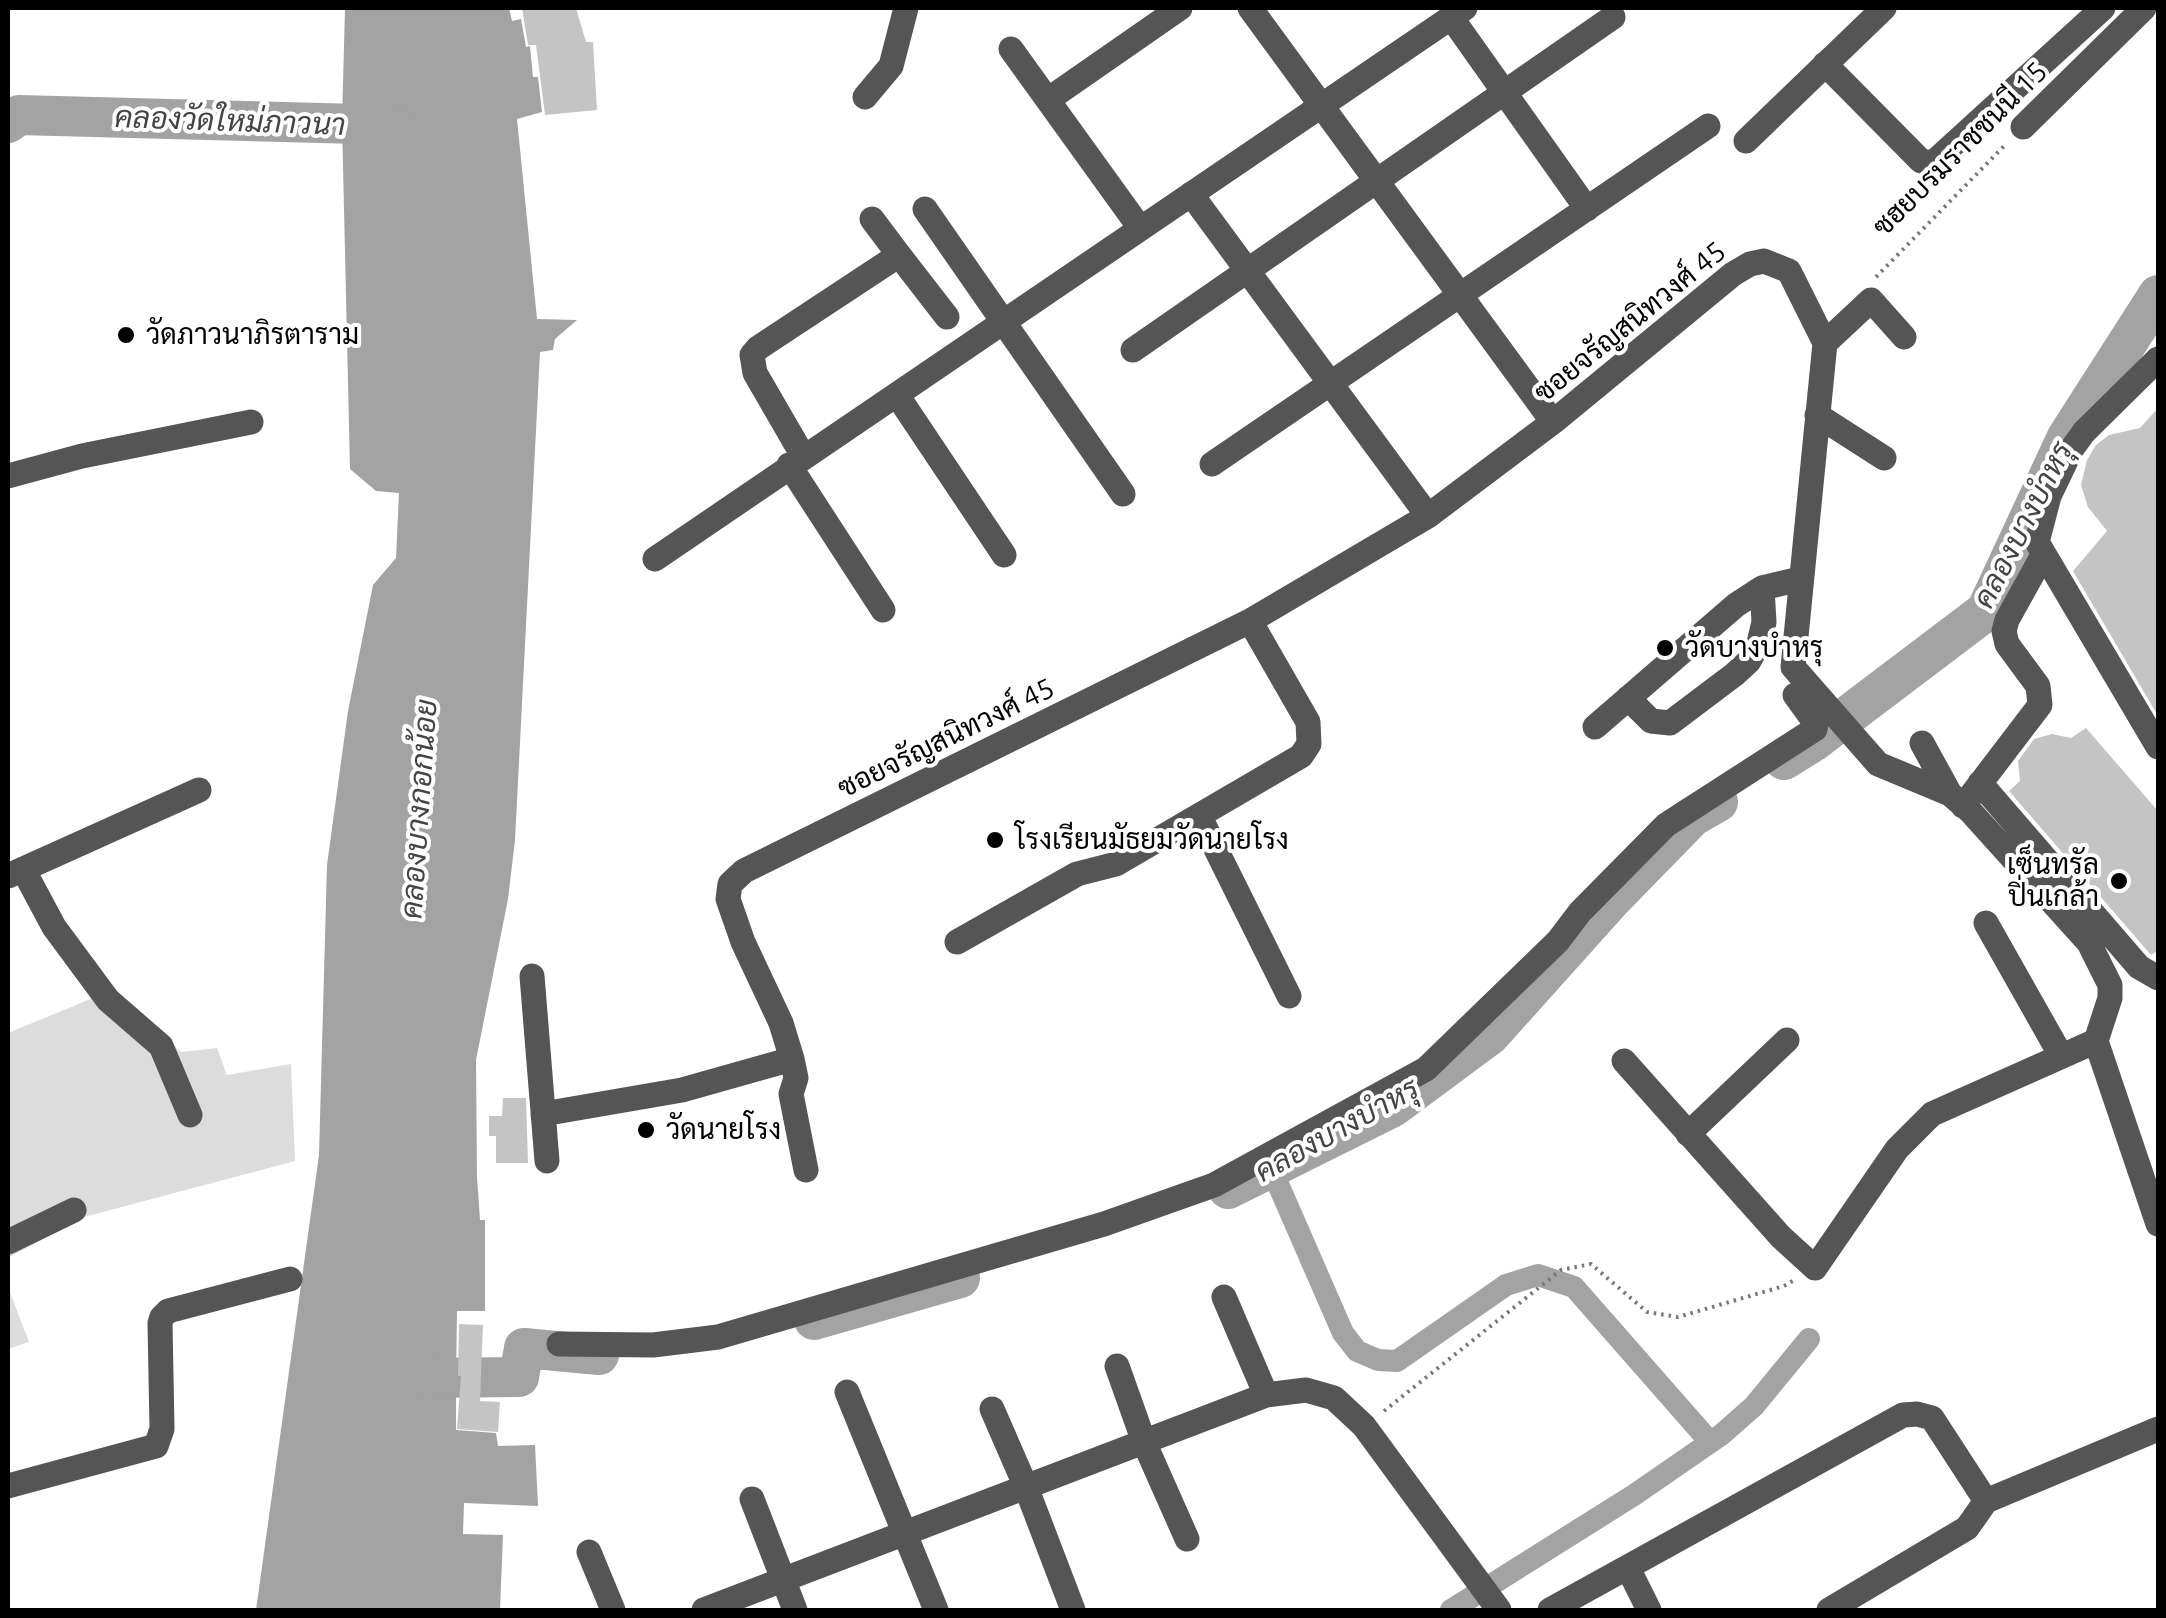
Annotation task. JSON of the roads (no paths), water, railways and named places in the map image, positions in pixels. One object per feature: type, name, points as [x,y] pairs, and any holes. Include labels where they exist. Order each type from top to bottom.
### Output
[{"type":"street","points":[[865,96],[891,66],[906,8]]},
{"type":"street","points":[[1049,99],[1180,8]]},
{"type":"street","points":[[1250,8],[1553,422]]},
{"type":"street","points":[[1746,141],[1884,8]]},
{"type":"street","points":[[1825,64],[1921,161],[1933,163],[2103,8]]},
{"type":"street","name":"ซฮยบรมราชชนนี 15","points":[[2023,127],[2144,8]]},
{"type":"street","points":[[654,559],[1458,12],[1504,92],[1588,209]]},
{"type":"street","points":[[1133,350],[1613,17]]},
{"type":"street","points":[[1012,49],[1140,228]]},
{"type":"street","points":[[1212,464],[1708,126]]},
{"type":"street","points":[[1192,194],[1428,516]]},
{"type":"street","points":[[925,209],[1123,494]]},
{"type":"street","points":[[872,218],[947,317]]},
{"type":"street","points":[[884,610],[796,461],[755,373],[752,354],[899,255]]},
{"type":"street","name":"ซอยจรัญสนิทวงศ์ 45","points":[[792,1058],[728,900],[730,884],[744,871],[1250,621],[1428,516],[1553,422],[1750,264],[1764,261],[1789,271],[1825,343]]},
{"type":"street","points":[[559,1344],[653,1346],[718,1338],[1104,1224],[1214,1185],[1426,1069],[1558,941],[1580,912],[1666,824],[1815,729],[1816,724],[1795,697],[1789,679],[1794,670],[1825,343],[1871,300],[1904,337]]},
{"type":"street","points":[[2158,359],[2084,432],[2071,450],[2038,530],[2037,542],[2158,747]]},
{"type":"street","points":[[897,395],[1004,556]]},
{"type":"street","points":[[1817,414],[1884,458]]},
{"type":"street","points":[[8,476],[82,456],[252,422]]},
{"type":"street","points":[[1956,800],[1980,783],[2040,705],[2038,686],[2007,644],[2004,631],[2043,555]]},
{"type":"street","points":[[1594,727],[1736,605],[1762,588],[1800,580]]},
{"type":"street","points":[[1628,698],[1651,721],[1670,723],[1735,674],[1759,644],[1764,622],[1762,588]]},
{"type":"street","points":[[957,942],[1077,874],[1116,864],[1301,756],[1310,734],[1302,709],[1250,621]]},
{"type":"street","points":[[1794,670],[1861,749],[1887,769],[1956,800]]},
{"type":"street","points":[[1922,742],[1956,800],[2072,923],[2095,954],[2110,986],[2110,998],[2096,1040],[2158,1224]]},
{"type":"street","points":[[1980,783],[2139,967],[2158,978]]},
{"type":"street","points":[[190,1115],[160,1046],[108,1000],[15,873],[199,790]]},
{"type":"street","points":[[1200,817],[1289,996]]},
{"type":"street","points":[[1986,923],[2060,1054]]},
{"type":"street","points":[[532,976],[547,1161]]},
{"type":"street","points":[[1688,1134],[1788,1040]]},
{"type":"street","points":[[1624,1061],[1781,1237],[1815,1268],[1898,1149],[1932,1114],[2096,1040]]},
{"type":"street","points":[[543,1114],[682,1090],[792,1058],[796,1078],[791,1094],[806,1170]]},
{"type":"street","points":[[8,1242],[74,1210]]},
{"type":"street","points":[[8,1486],[156,1446],[162,1430],[162,1317],[168,1312],[290,1279]]},
{"type":"street","points":[[1224,1297],[1266,1395]]},
{"type":"street","points":[[1117,1366],[1144,1442],[1187,1539]]},
{"type":"street","points":[[704,1610],[1266,1395],[1306,1390],[1334,1398],[1364,1426],[1499,1610]]},
{"type":"street","points":[[846,1392],[936,1610]]},
{"type":"street","points":[[992,1409],[1073,1610]]},
{"type":"street","points":[[1550,1610],[1903,1415],[1932,1418],[1986,1501]]},
{"type":"street","points":[[1829,1610],[1967,1528],[1986,1501],[2158,1429]]},
{"type":"street","points":[[752,1499],[796,1610]]},
{"type":"street","points":[[590,1552],[613,1610]]},
{"type":"street","points":[[1628,1568],[1650,1610]]},
{"type":"water","name":"คลองบางกอกน้อย","points":[[345,8],[509,8],[512,21],[521,19],[526,47],[530,46],[533,77],[538,77],[542,112],[517,119],[537,319],[577,320],[555,339],[553,350],[540,352],[515,840],[508,899],[476,1060],[477,1177],[480,1220],[485,1220],[485,1311],[457,1311],[456,1377],[465,1377],[467,1397],[456,1397],[456,1430],[496,1433],[498,1446],[535,1445],[538,1506],[464,1503],[463,1534],[503,1535],[500,1610],[256,1610],[319,1155],[327,865],[348,711],[373,585],[396,558],[399,493],[376,491],[350,469],[342,122]]},
{"type":"waterway","name":"คลองวัดใหม่ภาวนา","points":[[8,123],[19,115],[396,125]]},
{"type":"waterway","name":"คลองบางบำหรุ","points":[[1784,760],[1986,611],[2067,437],[2158,295]]},
{"type":"waterway","name":"คลองบางบำหรุ","points":[[1228,1189],[1393,1107],[1490,1035],[1692,817],[1718,802]]},
{"type":"waterway","points":[[1271,1168],[1343,1333],[1357,1351],[1378,1360],[1397,1361],[1506,1285],[1538,1275],[1574,1287],[1710,1442]]},
{"type":"waterway","name":"คลองบางบำหรุ","points":[[814,1320],[960,1278]]},
{"type":"waterway","points":[[1451,1610],[1634,1495],[1721,1435],[1754,1406],[1809,1339]]},
{"type":"waterway","name":"คลองบางบำหรุ","points":[[427,1378],[519,1377],[524,1348],[599,1355]]},
{"type":"place","name":"วัดภาวนาภิรตาราม","points":[[126,335]]},
{"type":"place","name":"วัดบางบำหรุ","points":[[1665,648]]},
{"type":"place","name":"โรงเรียนมัธยมวัดนายโรง","points":[[995,840]]},
{"type":"place","name":"เซ็นทรัล ปิ่นเกล้า","points":[[2119,881]]},
{"type":"place","name":"วัดนายโรง","points":[[646,1130]]}]
